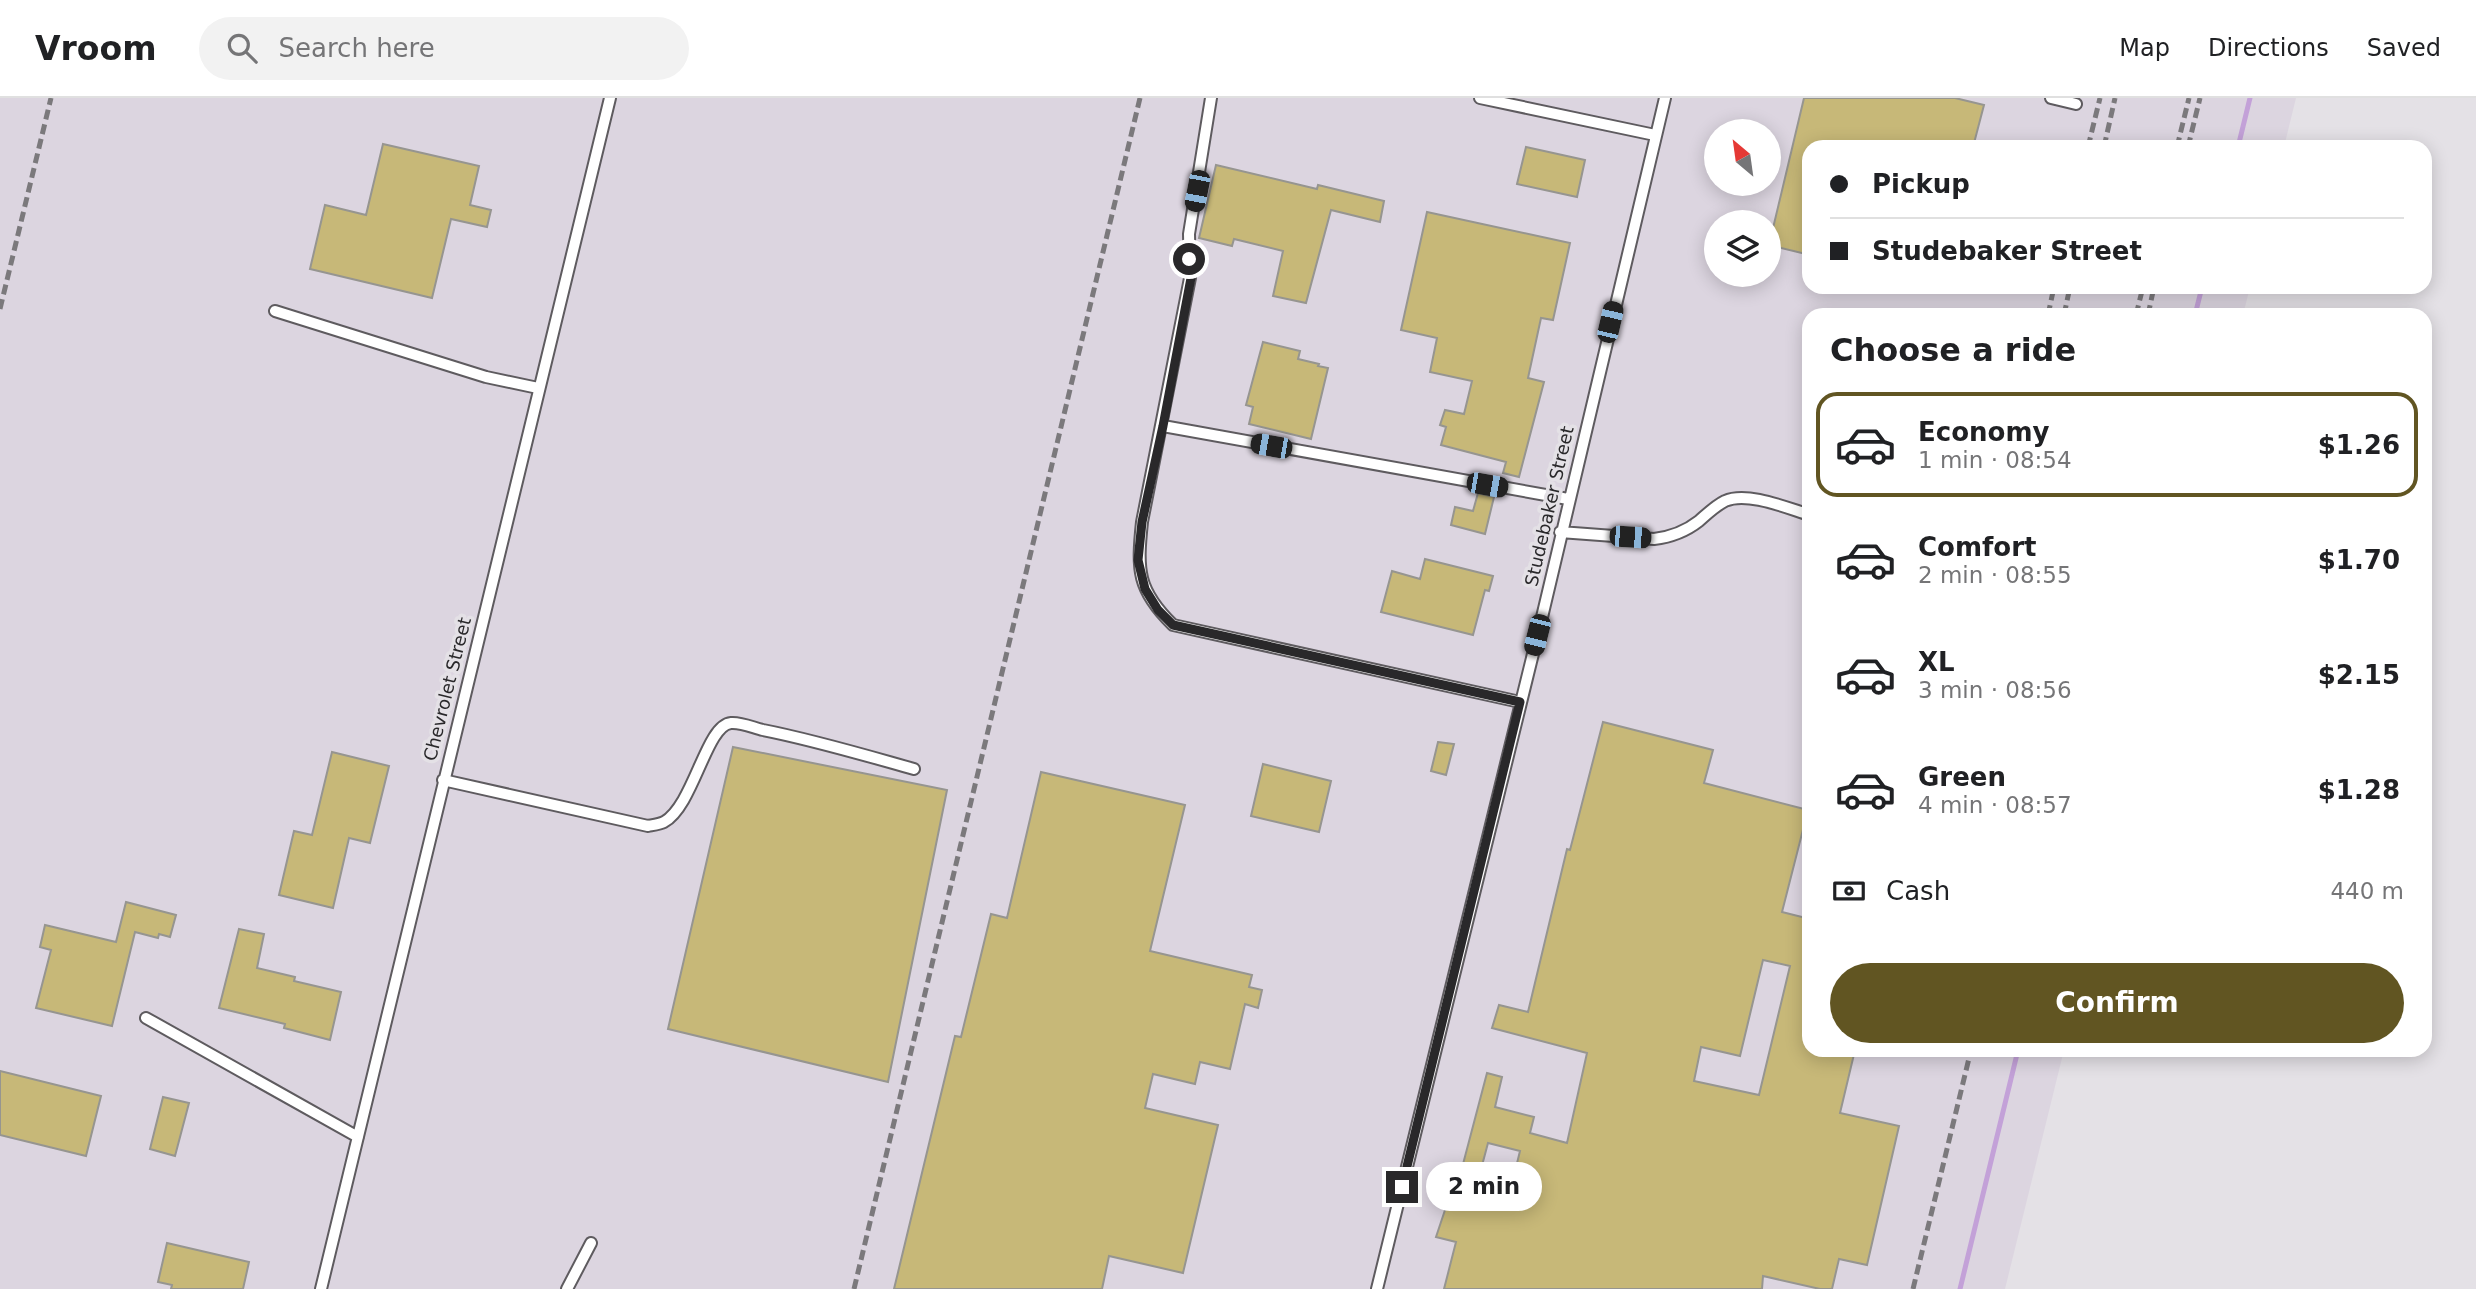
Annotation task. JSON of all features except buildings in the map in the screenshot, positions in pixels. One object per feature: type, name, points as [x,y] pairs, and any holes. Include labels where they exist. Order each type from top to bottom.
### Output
[{"type":"lane","name":"Chevrolet Street","points":[[321,1289],[610,98]]},
{"type":"lane","points":[[1211,98],[1189,234],[1191,278],[1142,522],[1138,560],[1145,589],[1158,610],[1173,625],[1520,702]]},
{"type":"lane","points":[[1480,98],[1655,135]]},
{"type":"lane","name":"Studebaker Street","points":[[1377,1289],[1665,98]]},
{"type":"lane","points":[[2051,98],[2076,104]]},
{"type":"lane","points":[[275,311],[486,377],[538,388]]},
{"type":"lane","points":[[1163,426],[1568,499]]},
{"type":"lane","points":[[1560,532],[1654,539],[1668,537],[1685,531],[1726,500],[1737,499],[1768,502],[1802,513]]},
{"type":"lane","points":[[443,780],[648,825],[663,823],[676,811],[694,783],[712,738],[720,728],[731,723],[914,769]]},
{"type":"lane","points":[[146,1018],[358,1137]]},
{"type":"lane","points":[[567,1289],[591,1243]]},
{"type":"shaded area","points":[[0,98],[2296,98],[2286,140],[1802,140],[1802,294],[2248,294],[2245,308],[1802,308],[1802,1057],[2062,1057],[2005,1289],[0,1289]]},
{"type":"waterway","points":[[2240,140],[2250,98]]},
{"type":"waterway","points":[[2197,308],[2200,294]]},
{"type":"waterway","points":[[1960,1289],[2016,1057]]},
{"type":"railway","points":[[0,309],[51,98]]},
{"type":"railway","points":[[854,1289],[1140,98]]},
{"type":"railway","points":[[2090,140],[2100,98]]},
{"type":"railway","points":[[2106,140],[2115,98]]},
{"type":"railway","points":[[2179,140],[2189,98]]},
{"type":"railway","points":[[2190,140],[2200,98]]},
{"type":"railway","points":[[2050,308],[2052,294]]},
{"type":"railway","points":[[2066,308],[2068,294]]},
{"type":"railway","points":[[2138,308],[2141,294]]},
{"type":"railway","points":[[2150,308],[2152,294]]},
{"type":"railway","points":[[1913,1289],[1969,1057]]},
{"type":"route","points":[[1189,259],[1191,278],[1142,522],[1138,560],[1145,589],[1158,610],[1173,625],[1520,702],[1402,1187]]}]
